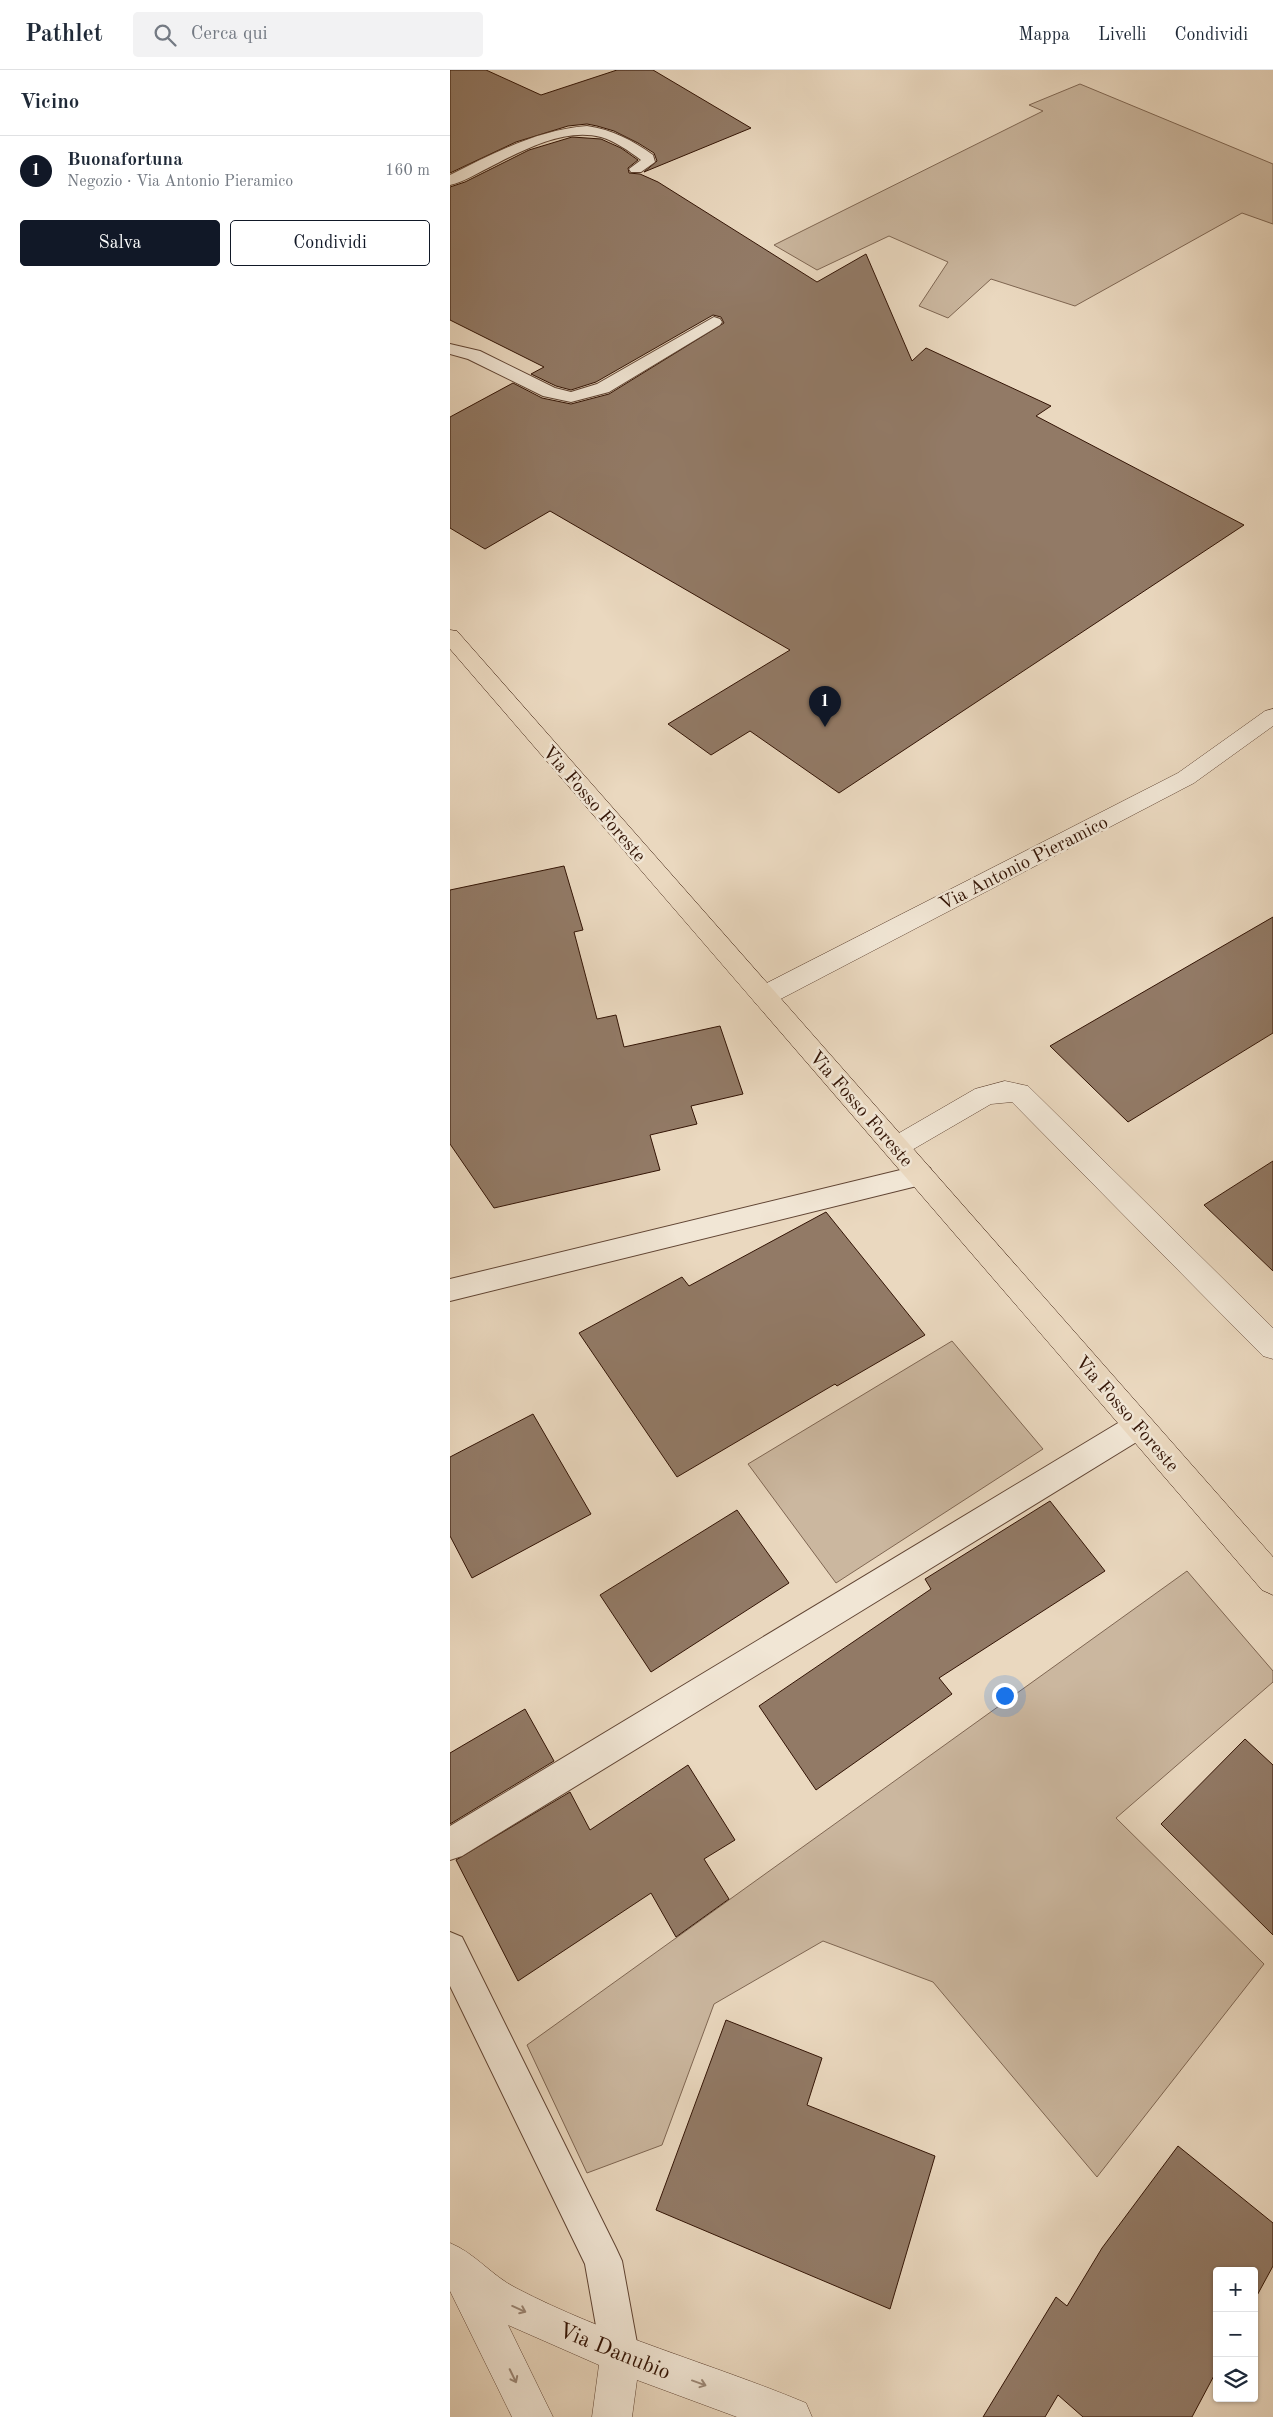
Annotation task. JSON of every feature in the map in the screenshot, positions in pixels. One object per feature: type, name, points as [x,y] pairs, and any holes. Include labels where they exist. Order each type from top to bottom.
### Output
[{"type":"main road","name":"Via Fosso Foreste","points":[[450,636],[1273,1580]]},
{"type":"street","name":"Via Antonio Pieramico","points":[[764,996],[1186,778],[1273,716]]},
{"type":"street","points":[[896,1147],[984,1096],[1005,1091],[1018,1093],[1273,1347]]},
{"type":"street","points":[[455,2266],[533,2417]]},
{"type":"street","name":"Via Danubio","points":[[455,2266],[500,2301],[620,2354],[792,2417]]},
{"type":"street","points":[[612,2417],[620,2354]]},
{"type":"lane","points":[[450,181],[538,140],[588,131],[604,133],[648,158],[648,162],[636,168]]},
{"type":"lane","points":[[450,349],[474,355],[549,392],[571,397],[603,388],[714,322]]},
{"type":"lane","points":[[450,1290],[921,1175]]},
{"type":"lane","points":[[450,1844],[1138,1426]]},
{"type":"lane","points":[[450,1949],[603,2261],[620,2354]]},
{"type":"shaded area","points":[[1080,84],[1273,164],[1273,224],[1242,213],[1075,306],[991,279],[948,318],[919,306],[948,262],[889,236],[817,270],[774,245],[1043,111],[1029,105]]},
{"type":"shaded area","points":[[952,1341],[1043,1449],[836,1583],[748,1464]]},
{"type":"shaded area","points":[[1187,1571],[1273,1671],[1273,1682],[1116,1818],[1264,1964],[1097,2177],[933,1982],[823,1941],[714,2004],[662,2145],[587,2173],[527,2045]]},
{"type":"building","points":[[450,70],[486,70],[541,95],[617,70],[653,70],[751,128],[644,172],[657,161],[654,153],[638,143],[614,131],[597,126],[587,124],[568,126],[516,142],[450,173]]},
{"type":"building","points":[[572,137],[601,139],[621,148],[638,160],[628,168],[629,173],[640,174],[658,182],[817,282],[866,254],[912,361],[926,348],[1051,406],[1036,416],[1244,525],[839,793],[750,731],[711,755],[668,724],[790,650],[550,511],[485,549],[450,528],[450,417],[513,383],[542,398],[571,404],[609,394],[724,323],[721,317],[713,315],[596,382],[571,390],[556,386],[531,374],[544,367],[450,320],[450,187],[465,182],[529,150]]},
{"type":"building","points":[[564,866],[583,930],[574,932],[597,1019],[616,1015],[624,1047],[720,1026],[743,1094],[691,1106],[697,1124],[650,1135],[660,1170],[494,1208],[450,1144],[450,890]]},
{"type":"building","points":[[1273,917],[1273,1033],[1128,1122],[1050,1046]]},
{"type":"building","points":[[1273,1161],[1273,1271],[1204,1205]]},
{"type":"building","points":[[826,1212],[925,1335],[837,1386],[835,1384],[677,1477],[579,1333],[682,1277],[689,1286]]},
{"type":"building","points":[[533,1414],[591,1514],[472,1578],[450,1536],[450,1457]]},
{"type":"building","points":[[1050,1501],[1105,1571],[939,1678],[952,1694],[816,1790],[759,1706],[931,1589],[925,1579]]},
{"type":"building","points":[[737,1510],[789,1583],[651,1672],[600,1595]]},
{"type":"building","points":[[525,1709],[554,1761],[450,1824],[450,1753]]},
{"type":"building","points":[[1245,1739],[1273,1765],[1273,1935],[1161,1824]]},
{"type":"building","points":[[688,1765],[735,1840],[704,1859],[729,1899],[676,1937],[651,1893],[518,1981],[456,1860],[570,1792],[590,1830]]},
{"type":"building","points":[[726,2020],[822,2058],[807,2105],[935,2156],[890,2309],[656,2210]]},
{"type":"building","points":[[1178,2146],[1273,2223],[1273,2266],[1258,2294],[1258,2267],[1213,2267],[1213,2378],[1192,2417],[1083,2417],[1058,2395],[1045,2417],[983,2417],[1056,2297],[1067,2306],[1102,2248]]},
{"type":"place","name":"Buonafortuna","points":[[825,727]]}]
